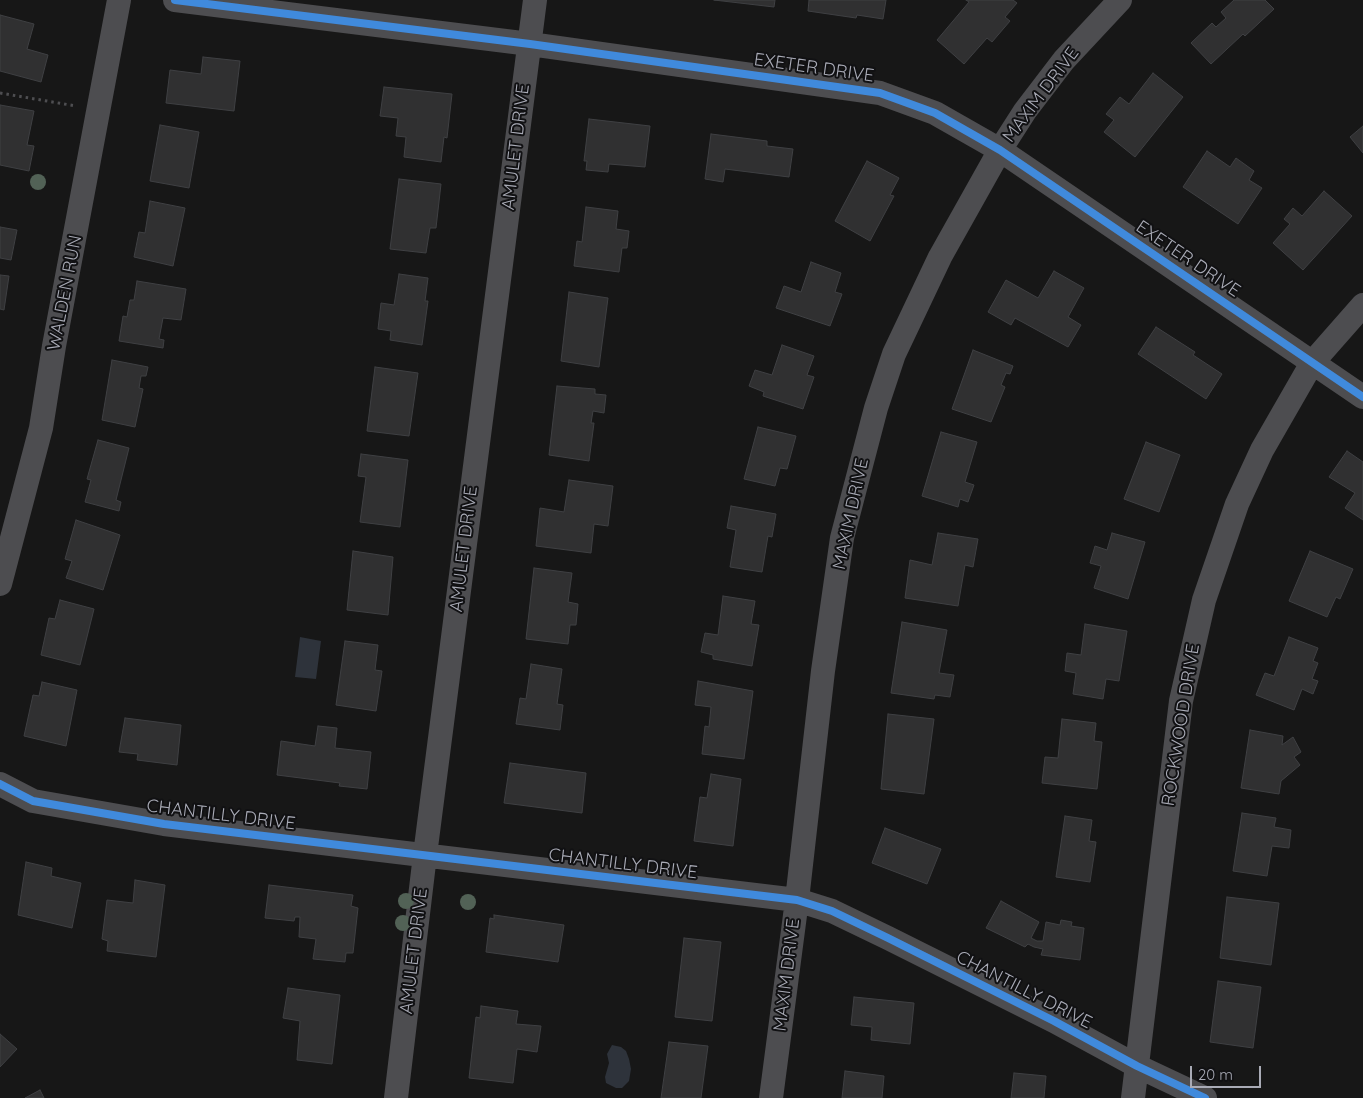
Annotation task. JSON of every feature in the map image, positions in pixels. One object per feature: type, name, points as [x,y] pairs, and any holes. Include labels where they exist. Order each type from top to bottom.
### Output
[{"type":"street","name":"WALDEN RUN","points":[[0,584],[41,428],[54,346],[100,110],[119,0]]},
{"type":"street","name":"EXETER DRIVE","points":[[175,0],[530,44],[880,92],[935,113],[1000,150],[1363,397]]},
{"type":"street","name":"AMULET DRIVE","points":[[396,1098],[425,855],[535,0]]},
{"type":"street","name":"MAXIM DRIVE","points":[[771,1098],[797,900],[823,671],[842,538],[876,408],[894,354],[940,258],[1000,150],[1025,111],[1064,60],[1120,0]]},
{"type":"street","name":"ROCKWOOD DRIVE","points":[[1133,1098],[1182,701],[1202,608],[1219,552],[1237,504],[1262,450],[1312,363],[1363,305]]},
{"type":"street","name":"CHANTILLY DRIVE","points":[[0,784],[33,802],[164,824],[797,900],[832,912],[888,938],[1054,1021],[1137,1066],[1206,1098]]},
{"type":"path","points":[[0,93],[100,110]]},
{"type":"shaded area","points":[[300,637],[321,641],[316,679],[295,677]]},
{"type":"shaded area","points":[[612,1045],[621,1047],[626,1051],[629,1059],[631,1069],[629,1081],[622,1088],[616,1088],[606,1083],[605,1077],[609,1063],[607,1054]]},
{"type":"building","points":[[714,0],[775,0],[774,7]]},
{"type":"building","points":[[809,0],[886,0],[883,19],[857,15],[856,18],[808,11]]},
{"type":"building","points":[[966,0],[1013,0],[1017,3],[1005,17],[1010,21],[992,42],[987,38],[964,64],[937,40],[969,2]]},
{"type":"building","points":[[1234,0],[1265,0],[1274,9],[1245,36],[1243,34],[1211,64],[1191,43],[1212,23],[1216,27],[1226,18],[1221,12]]},
{"type":"building","points":[[0,15],[34,24],[27,49],[48,55],[41,82],[0,71]]},
{"type":"building","points":[[203,57],[240,61],[234,111],[166,103],[170,70],[201,74]]},
{"type":"building","points":[[1153,73],[1183,97],[1135,157],[1104,132],[1114,120],[1106,114],[1120,97],[1129,104]]},
{"type":"building","points":[[384,87],[452,94],[447,138],[444,137],[441,162],[404,157],[406,137],[396,136],[398,118],[380,116]]},
{"type":"building","points":[[0,105],[34,111],[27,145],[34,146],[29,171],[0,165]]},
{"type":"building","points":[[589,119],[650,126],[645,167],[609,164],[608,172],[586,170],[587,161],[584,161]]},
{"type":"building","points":[[160,125],[199,132],[189,188],[150,181]]},
{"type":"building","points":[[1363,126],[1363,153],[1350,137]]},
{"type":"building","points":[[711,134],[767,141],[767,146],[793,149],[789,177],[725,169],[723,182],[705,179]]},
{"type":"building","points":[[1207,151],[1230,167],[1236,158],[1254,171],[1249,180],[1262,188],[1238,224],[1183,187]]},
{"type":"building","points":[[867,161],[899,178],[890,195],[894,196],[870,241],[835,221]]},
{"type":"building","points":[[399,179],[441,184],[436,228],[430,228],[426,253],[390,249]]},
{"type":"building","points":[[1324,191],[1352,216],[1303,270],[1273,243],[1290,224],[1284,219],[1293,208],[1302,216]]},
{"type":"building","points":[[150,201],[185,208],[173,266],[134,257],[139,232],[145,233]]},
{"type":"building","points":[[586,207],[618,211],[616,229],[629,231],[627,248],[622,248],[619,272],[574,266],[577,241],[582,242]]},
{"type":"building","points":[[0,227],[17,230],[11,260],[0,258]]},
{"type":"building","points":[[811,262],[841,273],[835,292],[842,294],[830,326],[776,308],[784,286],[801,292]]},
{"type":"building","points":[[1054,271],[1084,288],[1068,317],[1081,325],[1068,347],[1015,318],[1011,325],[988,312],[1006,280],[1038,298]]},
{"type":"building","points":[[399,274],[428,278],[425,301],[428,301],[422,345],[390,340],[391,331],[378,329],[381,303],[394,305]]},
{"type":"building","points":[[0,275],[9,276],[4,310],[0,309]]},
{"type":"building","points":[[137,281],[186,289],[181,320],[163,318],[159,339],[164,340],[163,348],[119,341],[123,316],[127,317],[130,300],[134,300]]},
{"type":"building","points":[[569,292],[608,298],[599,367],[561,361]]},
{"type":"building","points":[[1156,327],[1195,352],[1193,355],[1222,374],[1206,399],[1138,354]]},
{"type":"building","points":[[782,345],[814,356],[807,375],[814,377],[803,409],[763,396],[764,392],[749,386],[755,370],[772,375]]},
{"type":"building","points":[[973,350],[1013,366],[1010,374],[1006,373],[1001,385],[1005,387],[991,422],[952,409]]},
{"type":"building","points":[[112,360],[148,367],[146,376],[141,376],[139,388],[143,389],[135,427],[102,420]]},
{"type":"building","points":[[375,367],[418,373],[409,436],[367,431]]},
{"type":"building","points":[[557,386],[595,389],[595,394],[606,395],[604,413],[593,411],[591,423],[594,423],[589,461],[549,455]]},
{"type":"building","points":[[758,427],[796,436],[787,469],[780,468],[775,486],[744,479]]},
{"type":"building","points":[[941,432],[977,442],[965,482],[974,485],[968,502],[960,499],[958,507],[922,496]]},
{"type":"building","points":[[98,440],[129,448],[116,500],[121,502],[119,511],[85,502],[91,480],[87,479]]},
{"type":"building","points":[[1146,442],[1180,455],[1159,512],[1124,499]]},
{"type":"building","points":[[1347,451],[1363,462],[1363,520],[1345,508],[1355,493],[1329,477]]},
{"type":"building","points":[[361,454],[408,460],[400,527],[360,522],[366,477],[358,476]]},
{"type":"building","points":[[569,480],[613,486],[608,526],[594,524],[591,553],[536,546],[540,508],[564,512]]},
{"type":"building","points":[[731,506],[776,514],[772,537],[768,536],[762,572],[730,567],[736,530],[727,528]]},
{"type":"building","points":[[76,520],[120,535],[103,590],[66,578],[72,561],[65,559]]},
{"type":"building","points":[[938,533],[978,539],[973,567],[965,565],[958,606],[905,598],[910,560],[932,565]]},
{"type":"building","points":[[1112,533],[1145,542],[1128,599],[1094,588],[1101,566],[1090,563],[1095,546],[1107,550]]},
{"type":"building","points":[[353,551],[393,557],[388,615],[347,610]]},
{"type":"building","points":[[1310,551],[1353,569],[1340,599],[1336,597],[1327,617],[1289,601]]},
{"type":"building","points":[[534,568],[572,573],[568,602],[578,604],[576,625],[570,625],[568,644],[526,639]]},
{"type":"building","points":[[723,596],[755,601],[751,624],[759,625],[752,666],[713,659],[713,655],[701,652],[705,633],[718,635]]},
{"type":"building","points":[[60,600],[94,609],[80,665],[41,655],[49,618],[55,619]]},
{"type":"building","points":[[902,622],[947,630],[939,673],[954,675],[950,697],[935,695],[934,699],[891,693]]},
{"type":"building","points":[[1085,624],[1127,631],[1119,681],[1106,679],[1103,699],[1073,694],[1076,673],[1065,671],[1067,653],[1081,655]]},
{"type":"building","points":[[1289,637],[1318,648],[1313,661],[1318,663],[1312,679],[1318,681],[1313,694],[1302,689],[1294,710],[1256,695],[1265,673],[1274,676]]},
{"type":"building","points":[[345,641],[378,645],[375,670],[382,671],[376,711],[336,705]]},
{"type":"building","points":[[531,664],[562,669],[557,704],[563,705],[560,730],[516,724],[520,698],[526,699]]},
{"type":"building","points":[[698,681],[753,691],[744,759],[702,754],[705,726],[709,727],[711,707],[695,705]]},
{"type":"building","points":[[42,682],[77,690],[66,746],[24,736],[33,695],[39,696]]},
{"type":"building","points":[[888,714],[934,719],[924,794],[881,789]]},
{"type":"building","points":[[125,718],[181,725],[177,765],[137,760],[138,754],[119,752]]},
{"type":"building","points":[[1062,719],[1096,723],[1094,741],[1102,742],[1097,789],[1042,783],[1045,757],[1058,758]]},
{"type":"building","points":[[318,726],[337,728],[335,748],[371,752],[367,789],[339,786],[340,783],[277,775],[281,741],[315,746]]},
{"type":"building","points":[[1250,730],[1283,736],[1282,745],[1293,737],[1301,752],[1294,757],[1300,765],[1281,781],[1279,794],[1241,788]]},
{"type":"building","points":[[510,763],[586,773],[582,813],[504,803]]},
{"type":"building","points":[[711,774],[741,779],[733,846],[694,841],[700,797],[707,798]]},
{"type":"building","points":[[1242,813],[1276,818],[1274,827],[1291,830],[1289,848],[1272,846],[1267,876],[1233,871]]},
{"type":"building","points":[[1065,816],[1092,820],[1089,841],[1096,842],[1090,882],[1056,877]]},
{"type":"building","points":[[885,828],[941,849],[927,884],[872,863]]},
{"type":"building","points":[[26,862],[52,868],[51,876],[81,883],[72,928],[18,915]]},
{"type":"building","points":[[135,880],[165,885],[156,957],[107,951],[108,941],[102,939],[107,900],[133,903]]},
{"type":"building","points":[[269,885],[353,895],[351,906],[358,908],[353,953],[346,953],[345,962],[313,959],[316,939],[299,937],[300,917],[295,917],[294,921],[265,918]]},
{"type":"building","points":[[1227,897],[1279,903],[1271,965],[1220,958]]},
{"type":"building","points":[[1001,901],[1039,922],[1031,938],[1037,941],[1043,941],[1046,922],[1060,925],[1061,920],[1072,922],[1071,926],[1084,928],[1080,960],[1041,955],[1043,949],[1028,944],[1025,947],[986,928]]},
{"type":"building","points":[[494,915],[564,925],[558,962],[486,952],[490,918],[494,919]]},
{"type":"building","points":[[684,938],[721,942],[712,1021],[675,1017]]},
{"type":"building","points":[[1218,981],[1261,987],[1253,1048],[1210,1042]]},
{"type":"building","points":[[288,988],[340,995],[332,1064],[297,1060],[300,1021],[283,1018]]},
{"type":"building","points":[[854,997],[914,1003],[910,1044],[871,1040],[872,1027],[851,1025]]},
{"type":"building","points":[[481,1006],[518,1011],[516,1024],[541,1026],[537,1052],[517,1049],[513,1083],[469,1078],[476,1017],[480,1018]]},
{"type":"building","points":[[0,1034],[17,1049],[0,1067]]},
{"type":"building","points":[[669,1042],[708,1046],[701,1098],[661,1098]]},
{"type":"building","points":[[845,1071],[884,1076],[882,1098],[842,1098]]},
{"type":"building","points":[[1014,1073],[1046,1076],[1044,1098],[1011,1098]]},
{"type":"building","points":[[40,1090],[44,1098],[25,1098]]},
{"type":"cycle path","points":[[175,0],[530,44],[880,93],[935,113],[1000,150],[1363,397]]},
{"type":"cycle path","points":[[0,784],[33,801],[164,824],[797,900],[832,911],[888,938],[1054,1021],[1137,1066],[1205,1098]]}]
